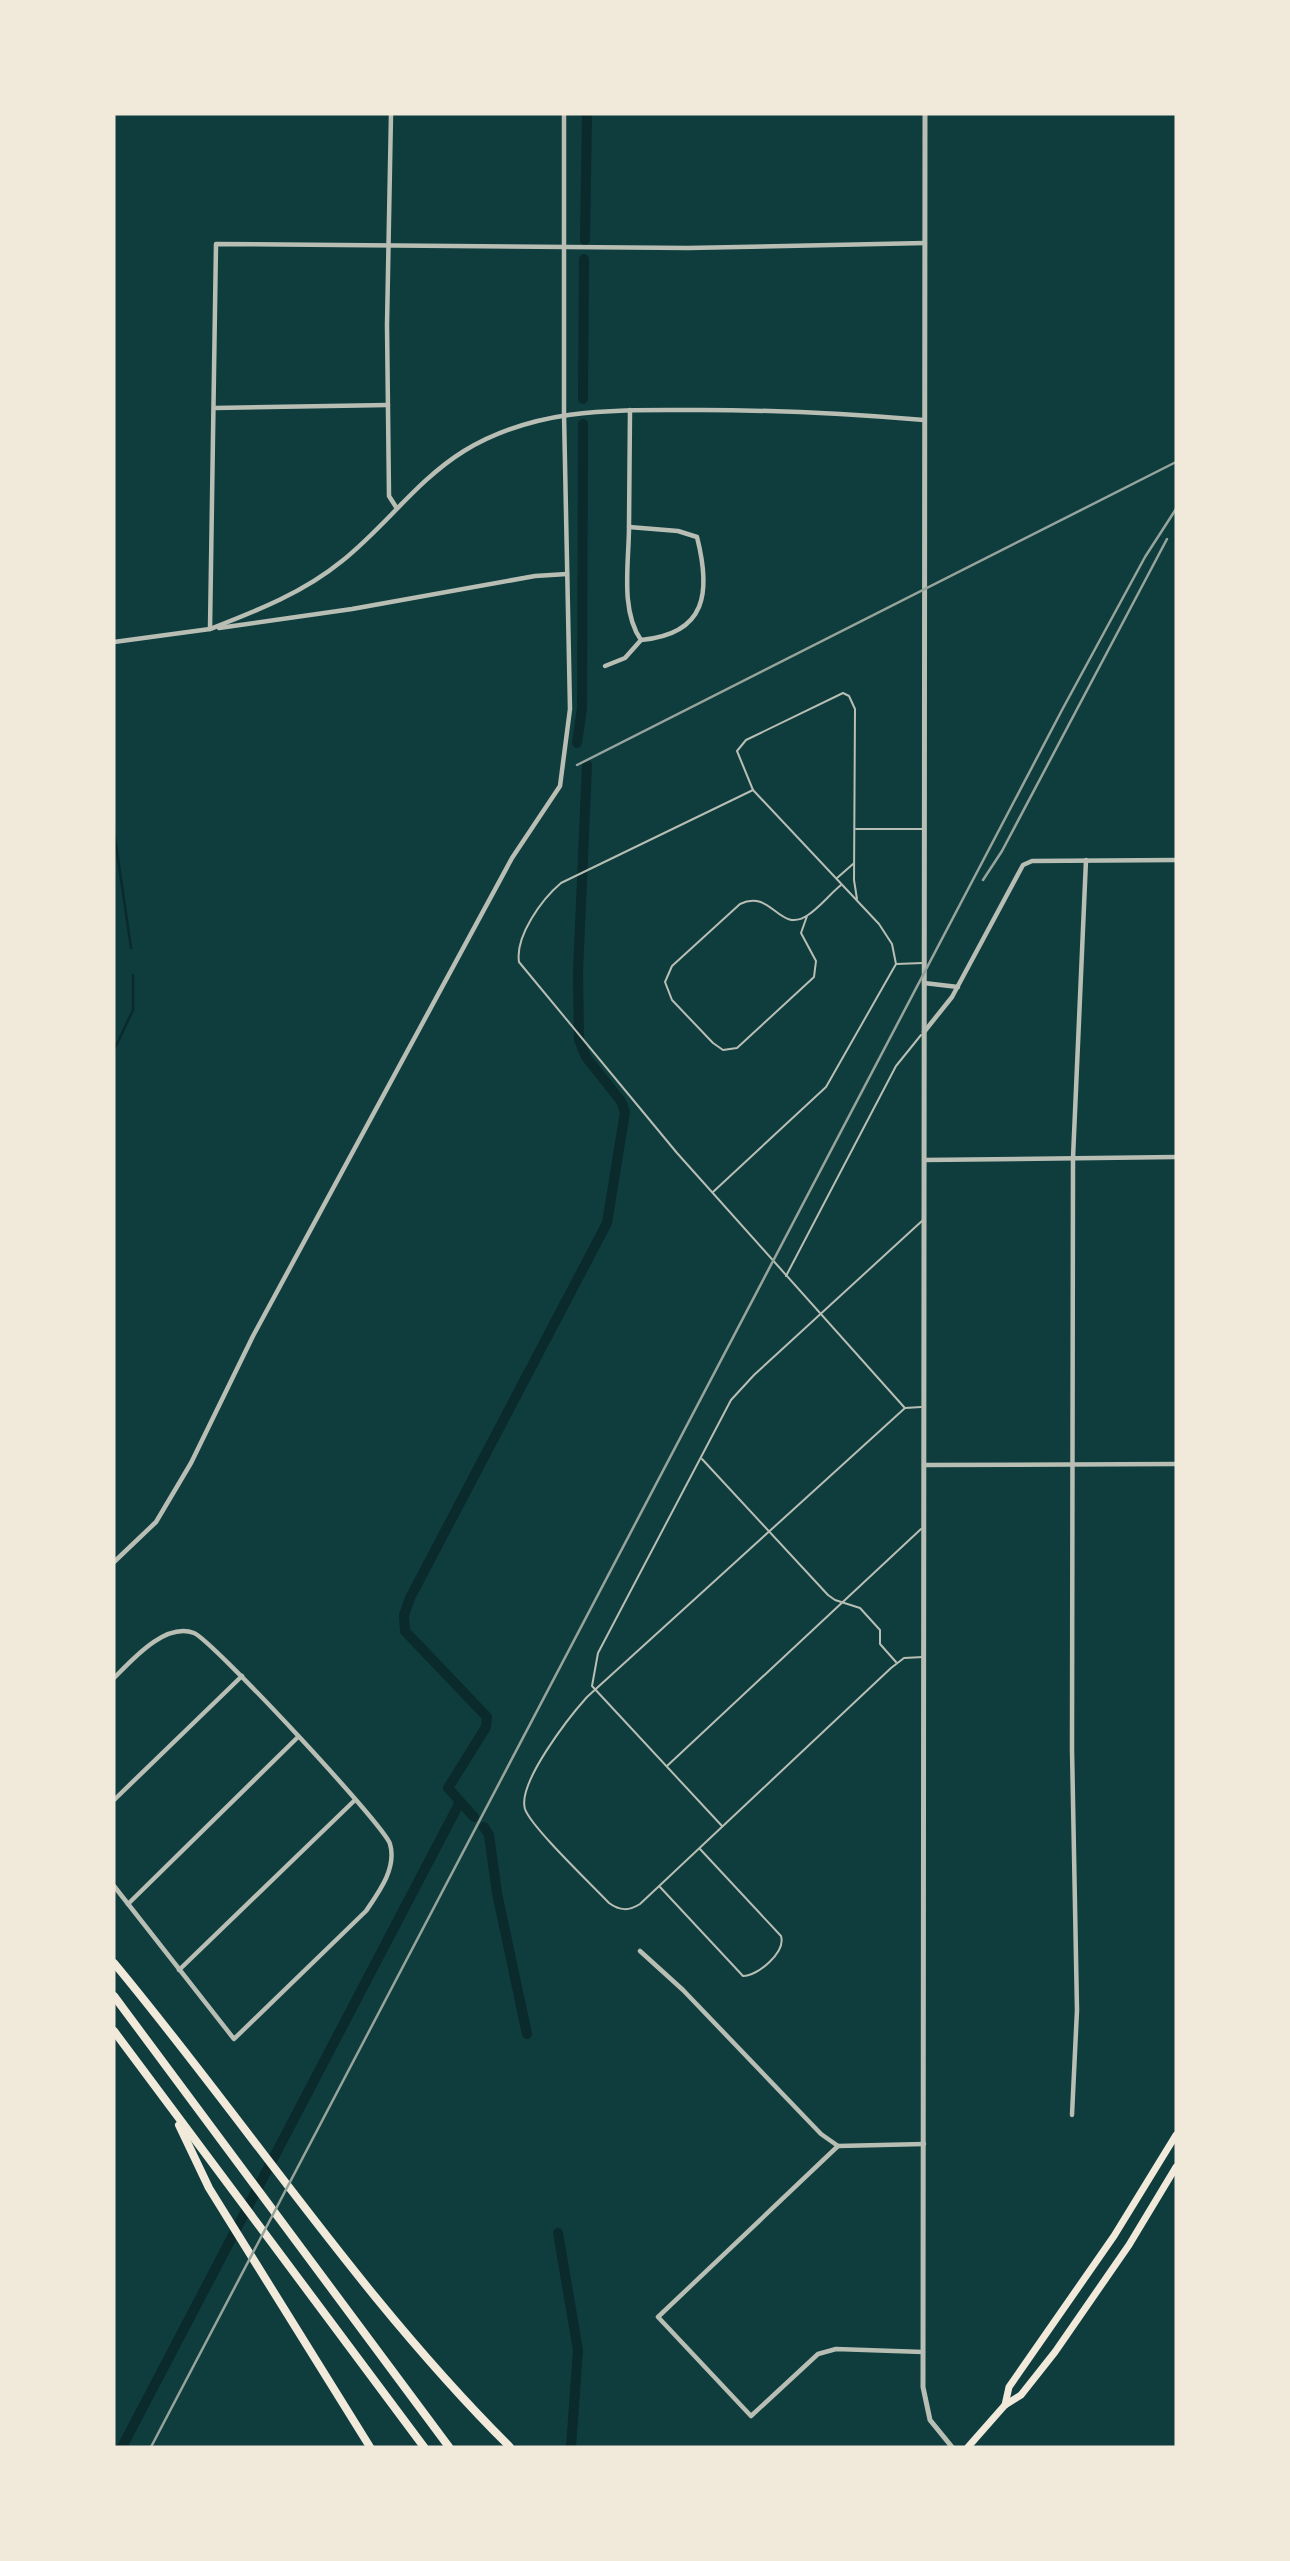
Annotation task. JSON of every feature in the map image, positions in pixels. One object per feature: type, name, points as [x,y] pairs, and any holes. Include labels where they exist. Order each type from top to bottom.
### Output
[{"type":"highway","points":[[114,1963],[169,2029],[311,2214],[433,2363],[510,2447]]},
{"type":"highway","points":[[114,1996],[449,2447]]},
{"type":"highway","points":[[114,2031],[424,2447]]},
{"type":"highway","points":[[170,2106],[222,2209],[370,2447]]},
{"type":"main road","points":[[1005,2405],[1009,2387],[1114,2236],[1176,2136]]},
{"type":"main road","points":[[968,2447],[1005,2405],[1021,2395],[1055,2352],[1129,2245],[1176,2167]]},
{"type":"street","points":[[391,114],[388,244],[389,496],[396,507]]},
{"type":"street","points":[[114,1562],[156,1522],[191,1463],[253,1336],[526,836],[556,793],[564,772],[570,709],[564,414],[564,114]]},
{"type":"street","points":[[925,114],[923,2352],[925,2405],[930,2420],[952,2447]]},
{"type":"street","points":[[210,629],[216,244],[688,248],[925,243]]},
{"type":"street","points":[[215,408],[388,405]]},
{"type":"street","points":[[210,629],[266,607],[320,577],[344,561],[396,507],[461,453],[536,419],[564,414],[630,410],[799,411],[924,420]]},
{"type":"street","points":[[630,410],[628,598],[633,629],[640,640]]},
{"type":"street","points":[[605,666],[625,658],[640,640],[681,631],[699,610],[706,573],[697,537],[678,531],[629,527]]},
{"type":"street","points":[[114,642],[352,609],[535,576],[567,574]]},
{"type":"street","points":[[1072,2115],[1077,2010],[1072,1749],[1073,1158],[1086,860]]},
{"type":"street","points":[[924,1032],[958,987],[1023,865],[1032,861],[1176,860]]},
{"type":"street","points":[[924,983],[958,987]]},
{"type":"street","points":[[924,1160],[1176,1157]]},
{"type":"street","points":[[924,1465],[1176,1464]]},
{"type":"street","points":[[114,1678],[151,1644],[173,1633],[193,1633],[228,1660],[355,1800],[390,1842],[392,1863],[366,1911],[234,2039],[114,1886]]},
{"type":"street","points":[[114,1800],[242,1676]]},
{"type":"street","points":[[128,1904],[298,1737]]},
{"type":"street","points":[[179,1970],[355,1800]]},
{"type":"street","points":[[640,1951],[683,1990],[821,2134],[838,2146],[925,2144]]},
{"type":"street","points":[[838,2146],[658,2317],[751,2416],[818,2354],[836,2348],[923,2352]]},
{"type":"lane","points":[[712,1193],[826,1087],[896,964],[892,944],[857,899],[753,790],[738,758],[740,745],[843,693],[849,696],[855,709],[854,863],[857,899]]},
{"type":"lane","points":[[753,790],[561,883],[547,897],[522,940],[518,954],[523,969],[574,1025],[712,1193],[905,1408]]},
{"type":"lane","points":[[855,829],[924,829]]},
{"type":"lane","points":[[836,878],[854,863]]},
{"type":"lane","points":[[807,916],[789,920],[755,899],[740,904],[672,966],[666,977],[667,992],[713,1043],[723,1050],[737,1048],[814,977],[816,961],[801,933],[807,916],[841,884]]},
{"type":"lane","points":[[896,964],[924,963]]},
{"type":"lane","points":[[786,1276],[896,1066],[924,1032]]},
{"type":"lane","points":[[722,1826],[596,1690],[591,1683],[598,1653],[736,1394],[924,1219]]},
{"type":"lane","points":[[924,1407],[905,1408],[576,1709],[528,1784],[524,1807],[535,1824],[614,1907],[625,1910],[635,1907],[897,1663],[904,1658],[924,1657]]},
{"type":"lane","points":[[701,1458],[828,1595],[843,1604],[860,1608],[880,1630],[880,1644],[897,1663]]},
{"type":"lane","points":[[666,1767],[924,1527]]},
{"type":"lane","points":[[659,1886],[743,1976],[756,1973],[772,1958],[782,1946],[781,1936],[699,1848]]},
{"type":"waterway","points":[[585,240],[587,114]]},
{"type":"waterway","points":[[583,399],[584,259]]},
{"type":"waterway","points":[[577,743],[582,708],[583,424]]},
{"type":"waterway","points":[[474,1817],[448,1788],[486,1727],[487,1717],[405,1631],[404,1615],[410,1598],[607,1223],[625,1112],[621,1101],[586,1057],[579,1040],[578,972],[587,765]]},
{"type":"waterway","points":[[114,831],[131,948]]},
{"type":"waterway","points":[[114,1050],[133,1010],[133,975]]},
{"type":"waterway","points":[[122,2447],[460,1802]]},
{"type":"waterway","points":[[484,1827],[489,1835],[497,1893],[527,2034]]},
{"type":"waterway","points":[[558,2233],[578,2350],[571,2447]]},
{"type":"railway","points":[[577,765],[1176,462]]},
{"type":"railway","points":[[151,2447],[1062,710],[1145,557],[1176,509]]},
{"type":"railway","points":[[983,880],[1002,851],[1167,539]]}]
